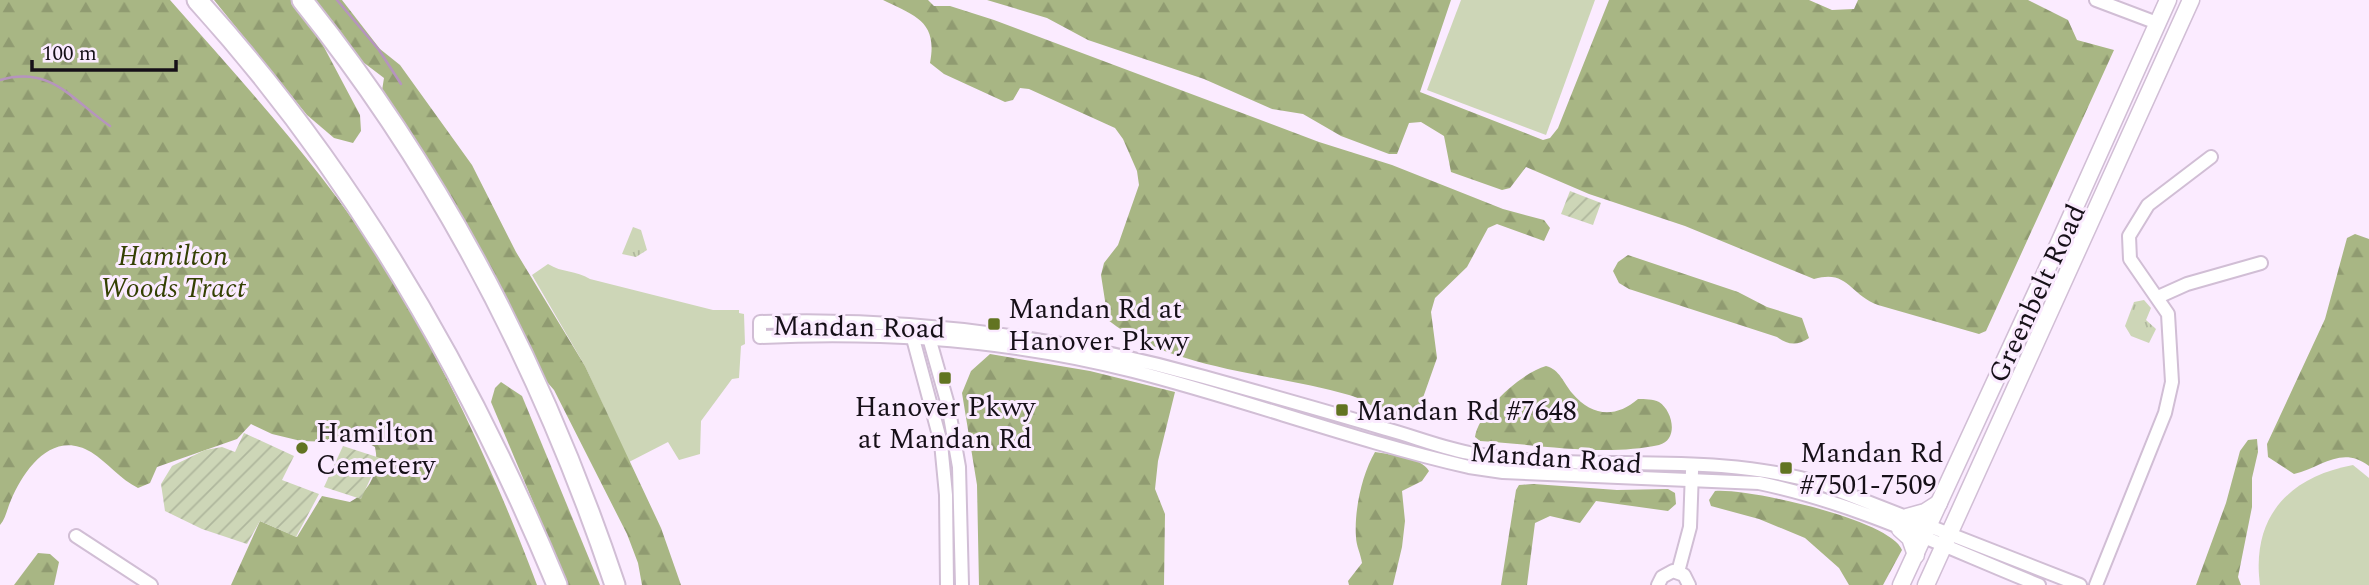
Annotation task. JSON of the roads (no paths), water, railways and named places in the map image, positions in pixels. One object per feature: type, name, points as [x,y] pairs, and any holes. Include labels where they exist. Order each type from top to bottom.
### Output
[{"type":"highway","points":[[197,0],[316,146],[392,257],[489,432],[557,585]]},
{"type":"highway","points":[[302,0],[380,103],[474,256],[551,416],[615,585]]},
{"type":"main road","name":"Greenbelt Road","points":[[1901,585],[2168,0]]},
{"type":"main road","name":"Greenbelt Road","points":[[1926,585],[2192,0]]},
{"type":"main road","points":[[1916,555],[1904,523],[1939,503]]},
{"type":"street","points":[[2096,0],[2157,23]]},
{"type":"street","points":[[2096,585],[2169,403],[2172,382],[2168,314],[2130,259],[2129,236],[2148,205],[2210,157]]},
{"type":"street","points":[[2158,297],[2187,284],[2261,264]]},
{"type":"street","name":"Mandan Road","points":[[1904,523],[1799,492],[1743,481],[1503,472],[1469,467],[1117,368],[1014,348],[929,339],[760,337],[760,322],[909,324],[1016,335],[1120,355],[1472,454],[1538,460],[1692,464],[1746,468],[1803,478],[1926,532],[2080,585]]},
{"type":"street","points":[[909,324],[941,443],[946,495],[947,585]]},
{"type":"street","points":[[925,325],[948,404],[959,467],[962,585]]},
{"type":"street","points":[[1678,572],[1690,527],[1692,464]]},
{"type":"street","points":[[76,536],[151,585]]},
{"type":"street","name":"Mandan Road","points":[[1948,540],[2039,585]]},
{"type":"street","points":[[1658,585],[1666,573],[1678,572],[1684,575],[1689,585]]},
{"type":"waterway","points":[[337,0],[379,50],[401,84]]},
{"type":"waterway","points":[[0,80],[33,77],[47,81],[72,96],[110,126]]},
{"type":"place","name":"Mandan Rd at Hanover Pkwy","points":[[994,324]]},
{"type":"place","name":"Hanover Pkwy at Mandan Rd","points":[[945,378]]},
{"type":"place","name":"Mandan Rd #7648","points":[[1342,410]]},
{"type":"place","name":"Hamilton Cemetery","points":[[302,448]]},
{"type":"place","name":"Mandan Rd #7501-7509","points":[[1786,468]]},
{"type":"park label","name":"Hamilton Woods Tract","points":[[173,271]]}]
